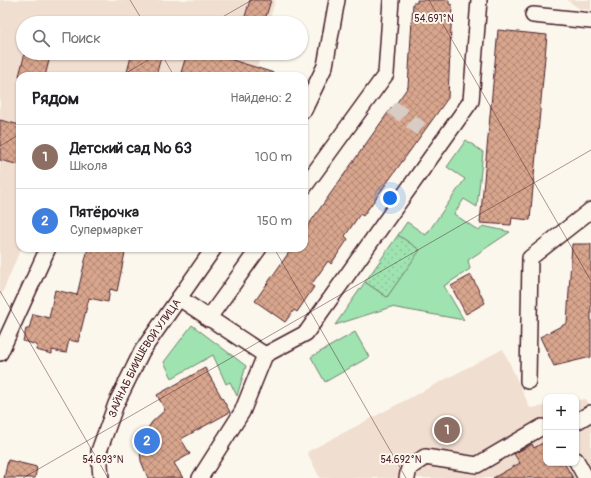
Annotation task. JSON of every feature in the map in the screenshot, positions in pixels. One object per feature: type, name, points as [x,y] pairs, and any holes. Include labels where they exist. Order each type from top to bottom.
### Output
[{"type":"street","points":[[308,102],[325,66],[337,0]]},
{"type":"street","points":[[308,181],[386,74],[392,0]]},
{"type":"street","points":[[200,478],[242,412],[265,355],[306,333],[471,101],[479,0]]},
{"type":"street","points":[[533,15],[591,21]]},
{"type":"street","points":[[528,381],[530,258],[591,210]]},
{"type":"street","points":[[0,353],[46,252]]},
{"type":"street","name":"ЗАЙНАБ БИИШЕВОЙ УЛИЦА","points":[[100,478],[100,451],[116,404],[142,351],[211,252]]},
{"type":"street","points":[[208,319],[256,252]]},
{"type":"street","points":[[179,298],[208,319],[265,355]]},
{"type":"street","points":[[579,420],[591,414]]},
{"type":"street","points":[[407,478],[409,468],[425,457],[477,465],[543,427]]},
{"type":"street","points":[[579,465],[586,478]]},
{"type":"shaded area","points":[[0,0],[275,0],[271,16],[16,16],[16,60],[259,60],[256,72],[16,72],[16,252],[19,252],[0,298]]},
{"type":"shaded area","points":[[567,0],[591,0],[591,10],[580,9]]},
{"type":"shaded area","points":[[503,349],[530,408],[543,406],[543,466],[579,466],[579,400],[586,399],[591,407],[591,478],[320,478],[307,452]]},
{"type":"green space","points":[[466,140],[483,152],[477,207],[464,199],[454,214],[479,231],[483,226],[510,232],[468,260],[470,269],[444,286],[464,320],[391,307],[335,325],[365,282],[387,297],[419,250],[398,235],[407,222],[426,235],[465,179],[447,167]]},
{"type":"green space","points":[[398,235],[420,250],[387,297],[365,282]]},
{"type":"green space","points":[[192,325],[246,366],[237,396],[230,382],[226,384],[213,355],[172,378],[164,362]]},
{"type":"green space","points":[[355,332],[369,357],[325,382],[311,357]]},
{"type":"building","points":[[250,0],[271,0],[266,16],[245,16]]},
{"type":"building","points":[[417,0],[449,0],[449,4],[452,5],[448,98],[363,216],[360,214],[345,236],[348,239],[331,264],[328,261],[311,285],[314,287],[297,312],[294,310],[285,322],[255,301],[289,252],[308,252],[308,225],[392,107],[393,108],[408,87],[413,3],[417,3]]},
{"type":"building","points":[[498,30],[547,35],[530,220],[512,218],[511,225],[480,223]]},
{"type":"building","points":[[23,60],[49,60],[46,72],[20,72]]},
{"type":"building","points":[[130,60],[160,60],[157,72],[127,72]]},
{"type":"building","points":[[185,60],[232,60],[271,72],[181,72]]},
{"type":"building","points":[[0,120],[16,124],[16,164],[0,160]]},
{"type":"building","points":[[572,244],[591,244],[591,357],[554,366],[540,337],[567,323]]},
{"type":"building","points":[[87,252],[125,252],[117,291],[110,289],[108,302],[89,298],[78,342],[69,340],[66,353],[52,350],[52,354],[36,350],[37,345],[23,341],[26,329],[29,329],[33,314],[49,318],[55,290],[77,295]]},
{"type":"building","points":[[471,275],[485,303],[466,314],[451,286]]},
{"type":"building","points":[[205,368],[230,412],[181,439],[190,454],[174,463],[183,478],[148,478],[141,461],[140,450],[142,437],[152,422],[165,410],[157,395]]},
{"type":"building","points":[[543,443],[543,466],[566,466],[573,478],[493,478],[520,463],[514,454],[532,444],[534,448]]},
{"type":"building","points":[[8,460],[37,467],[35,478],[4,478]]},
{"type":"tunnel","points":[[392,107],[421,129]]},
{"type":"place","name":"Детский сад № 63","points":[[447,430]]},
{"type":"place","name":"Пятёрочка","points":[[147,441]]}]
